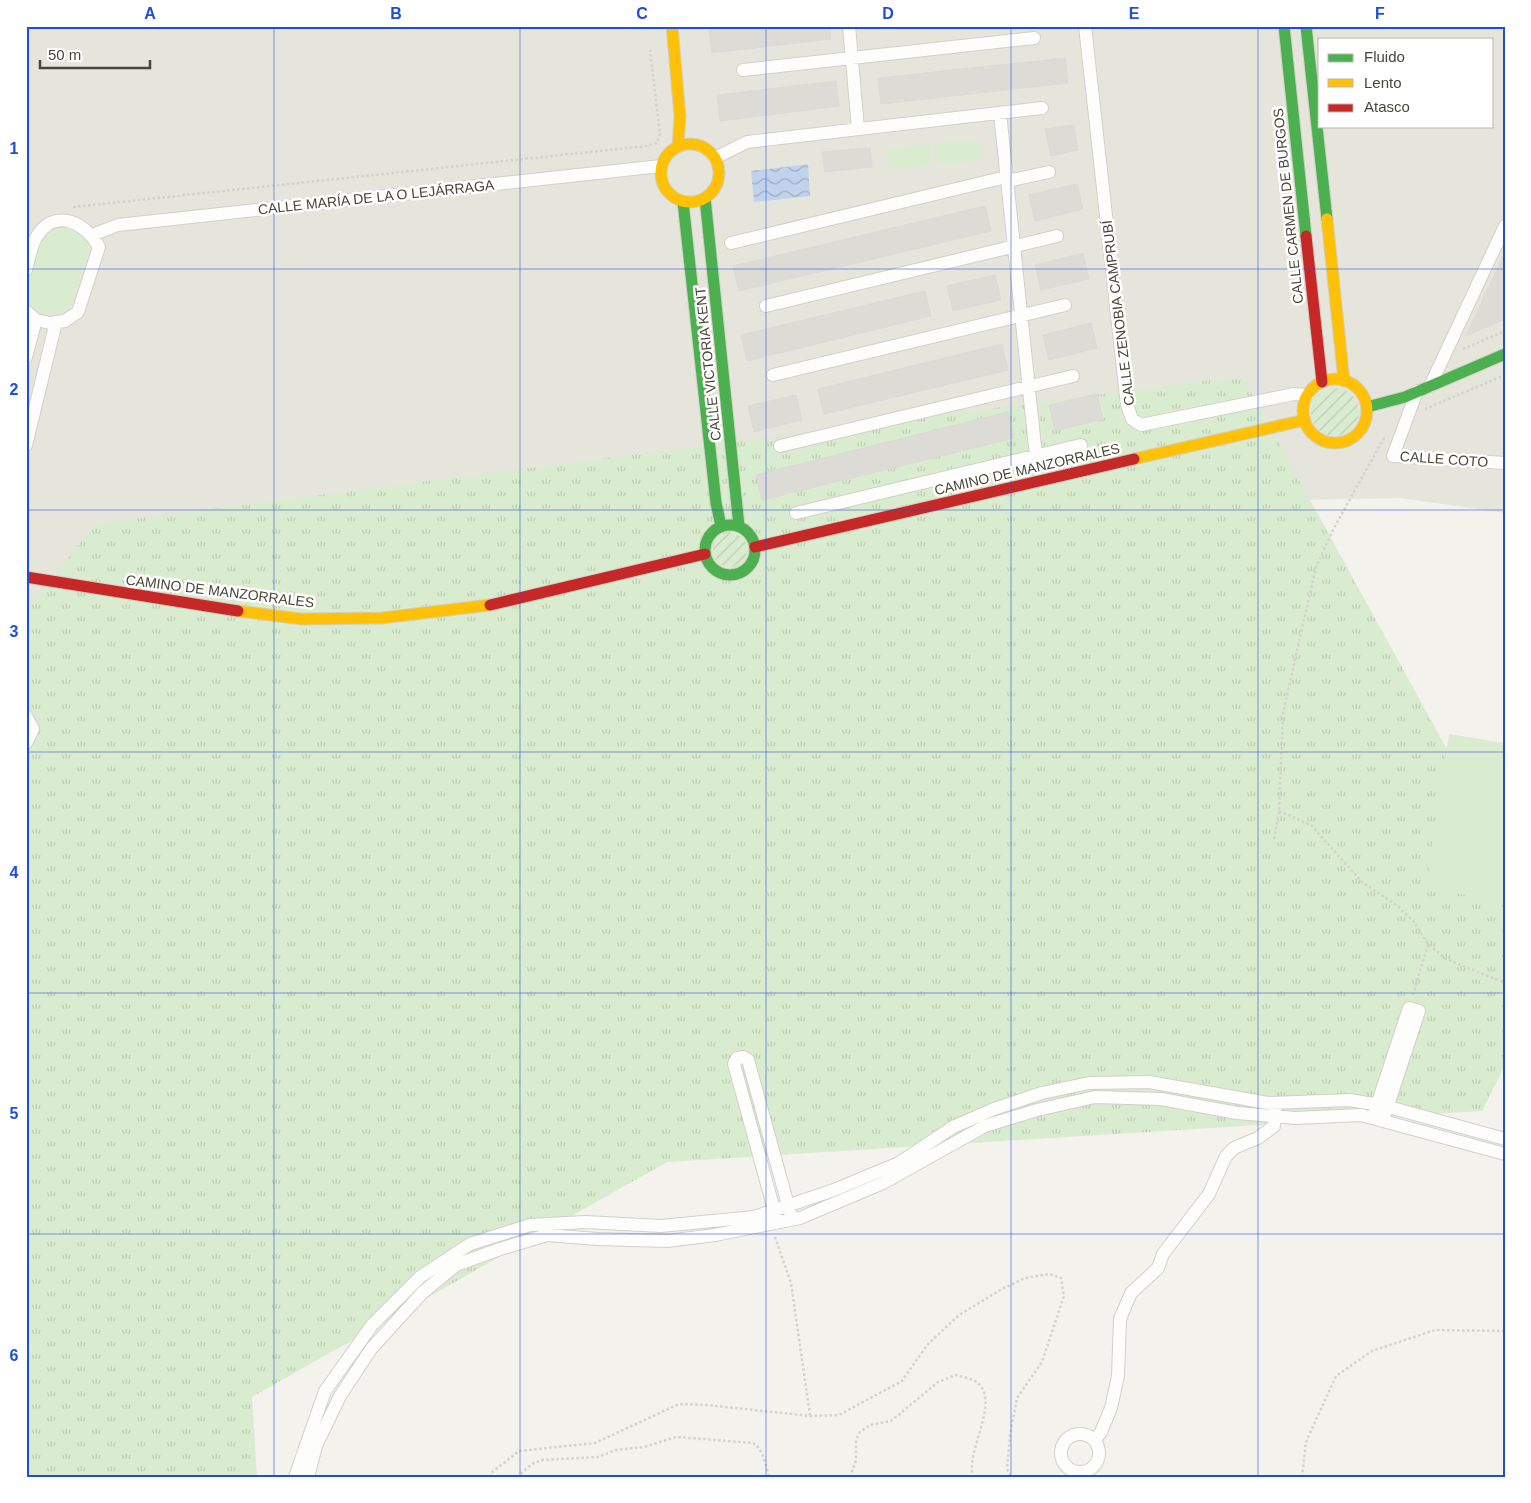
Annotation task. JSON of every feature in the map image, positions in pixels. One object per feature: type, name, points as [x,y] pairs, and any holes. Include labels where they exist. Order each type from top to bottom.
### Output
[{"type":"street","points":[[672,26],[672,50],[682,123],[678,146]]},
{"type":"street","points":[[849,26],[858,130]]},
{"type":"street","name":"CALLE ZENOBIA CAMPRUBÍ","points":[[1085,26],[1127,404],[1132,419],[1141,425],[1294,394],[1308,395]]},
{"type":"street","name":"CALLE CARMEN DE BURGOS","points":[[1284,26],[1322,382]]},
{"type":"street","points":[[1306,26],[1344,381]]},
{"type":"street","points":[[743,70],[1034,38]]},
{"type":"street","points":[[715,158],[748,142],[1042,108]]},
{"type":"street","points":[[1000,113],[1036,456]]},
{"type":"street","points":[[682,123],[696,144]]},
{"type":"street","points":[[696,144],[704,147],[715,158],[719,176],[712,192],[705,198],[698,201],[683,202],[675,198],[662,184],[661,166],[664,157],[678,146],[696,144]]},
{"type":"street","name":"CALLE MARÍA DE LA O LEJÁRRAGA","points":[[92,235],[118,225],[661,166]]},
{"type":"street","points":[[731,243],[1007,179],[1050,172]]},
{"type":"street","name":"CALLE VICTORIA KENT","points":[[705,198],[739,526]]},
{"type":"street","name":"CALLE VICTORIA KENT","points":[[683,202],[716,503],[721,526]]},
{"type":"street","points":[[26,270],[36,237],[45,219],[65,220],[80,225],[92,235],[99,247],[78,312],[65,321],[56,322],[36,320],[26,311]]},
{"type":"street","points":[[1430,386],[1505,226]]},
{"type":"street","points":[[766,306],[1057,236]]},
{"type":"street","points":[[773,375],[1065,305]]},
{"type":"street","points":[[26,357],[36,320]]},
{"type":"street","points":[[26,445],[56,322]]},
{"type":"street","points":[[1367,407],[1418,391],[1505,354]]},
{"type":"street","points":[[780,446],[1073,376]]},
{"type":"street","points":[[1344,381],[1359,390],[1367,407],[1363,428],[1356,436],[1347,441],[1326,442],[1317,437],[1305,420],[1304,403],[1308,395],[1322,382],[1344,381]]},
{"type":"street","name":"CALLE COTO","points":[[1418,391],[1393,456],[1505,463]]},
{"type":"street","name":"CAMINO DE MANZORRALES","points":[[755,547],[1305,420]]},
{"type":"street","points":[[796,513],[1081,445]]},
{"type":"street","points":[[721,526],[739,526],[750,534],[755,547],[755,556],[746,570],[729,576],[713,570],[705,554],[708,537],[721,526]]},
{"type":"street","name":"CAMINO DE MANZORRALES","points":[[26,577],[188,604],[301,619],[382,618],[493,605],[705,554]]},
{"type":"street","points":[[26,716],[33,729],[26,743]]},
{"type":"street","points":[[1378,1120],[1419,1011],[1409,1008]]},
{"type":"street","points":[[774,1223],[774,1210],[734,1064],[737,1058],[743,1057],[748,1060],[792,1220]]},
{"type":"street","points":[[295,1477],[325,1391],[372,1325],[420,1278],[470,1244],[530,1224],[584,1222],[660,1226],[754,1217],[834,1190],[899,1163],[953,1128],[994,1109],[1042,1093],[1089,1084],[1149,1082],[1206,1094],[1276,1103],[1350,1100],[1382,1106],[1505,1140]]},
{"type":"street","points":[[308,1477],[316,1446],[340,1396],[371,1349],[422,1293],[456,1265],[547,1235],[667,1241],[715,1235],[792,1220],[883,1183],[985,1126],[1037,1110],[1094,1097],[1161,1098],[1237,1113],[1295,1118],[1361,1115],[1505,1154]]},
{"type":"street","points":[[1094,1440],[1101,1432],[1111,1408],[1118,1376],[1120,1319],[1131,1293],[1158,1268],[1162,1254],[1209,1194],[1226,1156],[1234,1148],[1258,1138],[1274,1126],[1276,1103]]},
{"type":"path","points":[[71,208],[646,146],[657,143],[660,134],[650,50]]},
{"type":"path","points":[[1443,357],[1505,331]]},
{"type":"path","points":[[1408,417],[1505,375]]},
{"type":"path","points":[[1274,839],[1279,812],[1283,713],[1316,567],[1334,528],[1388,429]]},
{"type":"path","points":[[1279,812],[1311,825],[1362,882],[1398,907],[1414,922],[1428,944],[1446,959],[1505,983]]},
{"type":"path","points":[[1409,1008],[1428,944]]},
{"type":"path","points":[[774,1223],[791,1284],[810,1416]]},
{"type":"path","points":[[490,1477],[491,1473],[519,1451],[595,1443],[679,1404],[707,1404],[810,1416],[839,1415],[902,1380],[928,1344],[959,1315],[1017,1282],[1049,1274],[1061,1278],[1064,1296],[1042,1362],[1017,1398],[1010,1434],[1007,1469],[1010,1477]]},
{"type":"path","points":[[1302,1477],[1306,1442],[1336,1376],[1372,1351],[1435,1330],[1505,1331]]},
{"type":"path","points":[[850,1477],[856,1460],[856,1440],[860,1432],[870,1425],[891,1421],[938,1382],[956,1375],[976,1382],[984,1394],[987,1412],[976,1440],[973,1477]]},
{"type":"path","points":[[517,1477],[532,1464],[542,1460],[598,1457],[616,1450],[644,1448],[683,1437],[758,1445],[769,1477]]},
{"type":"shaded area","points":[[26,26],[1505,26],[1505,513],[1400,498],[1070,505],[26,623]]},
{"type":"green space","points":[[978,139],[980,161],[936,164],[934,143]]},
{"type":"green space","points":[[929,144],[931,165],[888,169],[886,148]]},
{"type":"green space","points":[[65,227],[80,234],[86,240],[89,248],[72,304],[63,312],[40,316],[29,304],[26,291],[43,237],[52,231]]},
{"type":"green space","points":[[1242,376],[1505,855],[1505,1065],[1482,1111],[667,1162],[252,1397],[257,1477],[26,1477],[26,612],[95,524]]},
{"type":"green space","points":[[1335,388],[1344,390],[1352,395],[1357,403],[1359,412],[1357,421],[1352,429],[1344,434],[1335,436],[1326,434],[1318,429],[1313,421],[1311,412],[1313,403],[1318,395],[1326,390]]},
{"type":"green space","points":[[730,533],[737,534],[742,538],[746,543],[746,557],[742,562],[737,566],[730,567],[723,566],[718,562],[714,557],[713,550],[714,543],[718,538],[723,534]]},
{"type":"green space","points":[[1449,734],[1505,743],[1505,901],[1426,889]]},
{"type":"water","points":[[808,164],[810,196],[754,202],[751,171]]},
{"type":"building","points":[[829,26],[831,39],[712,53],[709,27]]},
{"type":"building","points":[[1065,58],[1068,83],[881,104],[878,78]]},
{"type":"building","points":[[836,81],[839,106],[720,121],[717,95]]},
{"type":"building","points":[[1074,125],[1078,150],[1051,156],[1045,129]]},
{"type":"building","points":[[870,148],[872,167],[825,172],[822,152]]},
{"type":"building","points":[[1077,184],[1083,209],[1035,221],[1029,195]]},
{"type":"building","points":[[985,206],[991,231],[739,291],[733,266]]},
{"type":"building","points":[[1505,252],[1505,319],[1466,336]]},
{"type":"building","points":[[1083,253],[1089,279],[1041,290],[1035,265]]},
{"type":"building","points":[[995,275],[1001,300],[953,311],[947,286]]},
{"type":"building","points":[[925,291],[931,316],[747,361],[741,335]]},
{"type":"building","points":[[1091,323],[1097,348],[1049,360],[1043,335]]},
{"type":"building","points":[[1002,344],[1008,370],[824,414],[818,389]]},
{"type":"building","points":[[1097,394],[1103,419],[1055,431],[1049,405]]},
{"type":"building","points":[[796,395],[802,420],[754,432],[748,406]]},
{"type":"building","points":[[1008,412],[1014,438],[762,500],[756,475]]},
{"type":"traffic: fast","points":[[1284,26],[1306,236]]},
{"type":"traffic: fast","points":[[1306,26],[1327,219]]},
{"type":"traffic: fast","points":[[705,198],[739,526]]},
{"type":"traffic: fast","points":[[683,202],[716,503],[721,526]]},
{"type":"traffic: fast","points":[[1367,407],[1405,397],[1505,354]]},
{"type":"traffic: fast","points":[[735,525],[748,532],[754,540],[755,550],[754,560],[748,568],[740,574],[725,575],[712,568],[706,560],[705,545],[712,532],[720,526],[735,525]]},
{"type":"traffic: slow","points":[[672,26],[680,116],[678,146]]},
{"type":"traffic: slow","points":[[684,144],[696,144],[711,152],[719,167],[719,173],[719,179],[711,194],[696,202],[684,202],[669,194],[661,179],[661,167],[669,152],[684,144]]},
{"type":"traffic: slow","points":[[1327,219],[1344,381]]},
{"type":"traffic: slow","points":[[1335,379],[1353,385],[1361,393],[1367,411],[1361,429],[1353,437],[1335,443],[1317,437],[1309,429],[1303,411],[1309,393],[1317,385],[1335,379]]},
{"type":"traffic: slow","points":[[1134,459],[1305,420]]},
{"type":"traffic: slow","points":[[238,611],[301,619],[382,618],[490,605]]},
{"type":"traffic: jam","points":[[1306,236],[1322,382]]},
{"type":"traffic: jam","points":[[755,547],[1134,459]]},
{"type":"traffic: jam","points":[[490,605],[705,554]]},
{"type":"traffic: jam","points":[[26,577],[238,611]]}]
